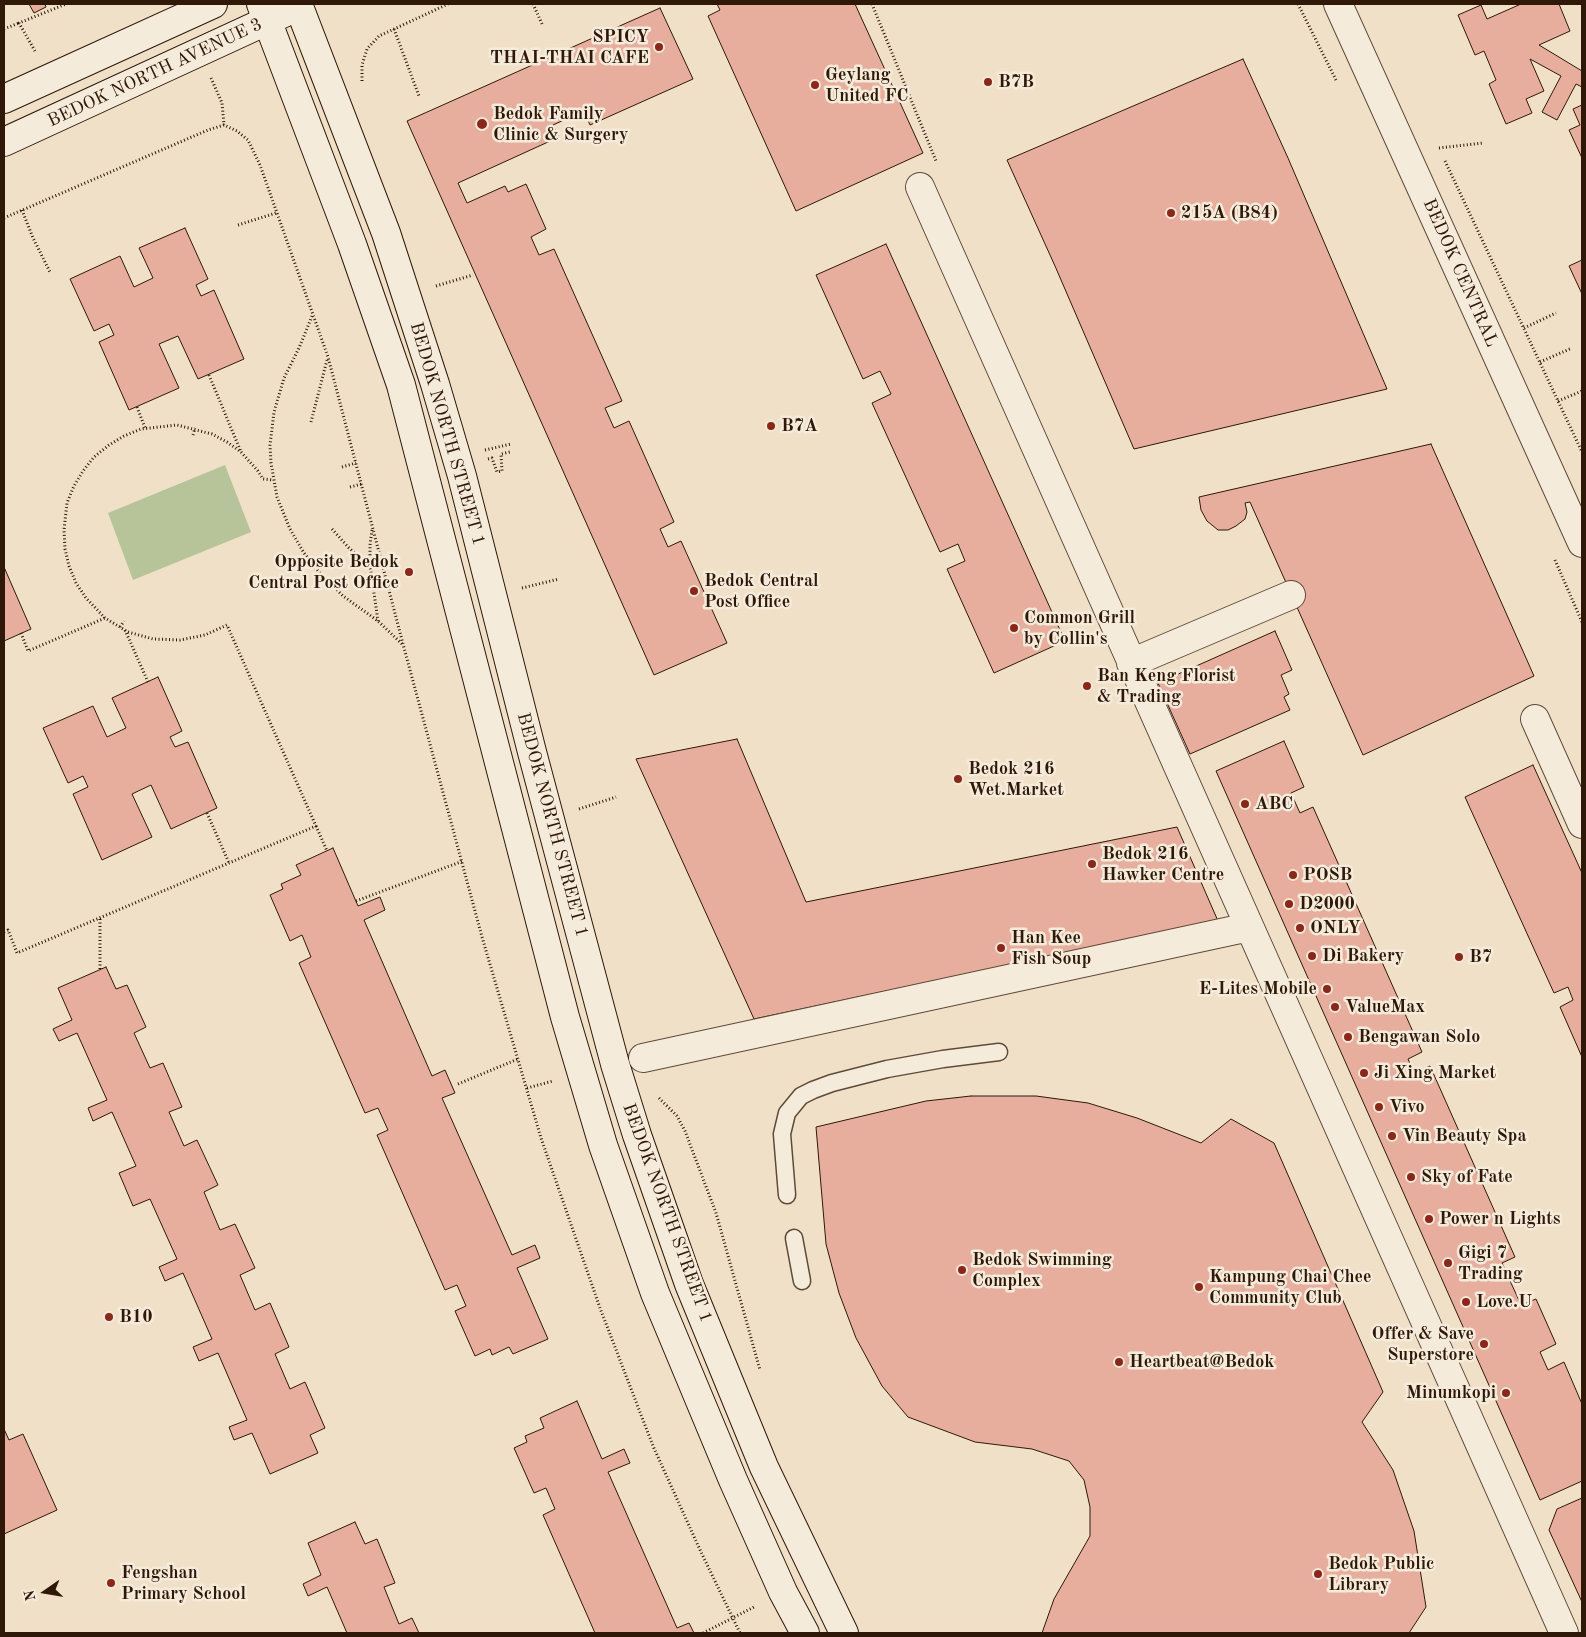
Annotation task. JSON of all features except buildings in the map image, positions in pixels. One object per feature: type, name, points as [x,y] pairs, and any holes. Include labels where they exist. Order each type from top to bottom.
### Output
[{"type":"street","points":[[4,99],[213,4]]},
{"type":"street","name":"BEDOK CENTRAL","points":[[1338,4],[1582,543]]},
{"type":"street","name":"BEDOK NORTH AVENUE 3","points":[[4,142],[264,12],[301,5]]},
{"type":"street","name":"BEDOK NORTH STREET 1","points":[[301,5],[386,232],[438,393],[462,476],[532,752],[615,1064],[637,1135],[689,1284],[764,1467],[844,1633]]},
{"type":"street","name":"BEDOK NORTH STREET 1","points":[[264,12],[352,244],[401,385],[564,1017],[603,1145],[655,1293],[733,1480],[783,1592],[805,1633]]},
{"type":"street","points":[[920,188],[1564,1633]]},
{"type":"street","points":[[1131,663],[1291,594]]},
{"type":"street","points":[[1535,719],[1582,824]]},
{"type":"street","points":[[643,1058],[1249,927]]},
{"type":"lane","points":[[787,1195],[782,1138],[783,1125],[792,1106],[805,1094],[832,1083],[887,1069],[999,1052]]},
{"type":"lane","points":[[794,1238],[802,1282]]},
{"type":"path","points":[[4,30],[66,4]]},
{"type":"path","points":[[362,84],[362,65],[367,49],[379,36],[448,4]]},
{"type":"path","points":[[533,4],[542,24]]},
{"type":"path","points":[[872,4],[940,170]]},
{"type":"path","points":[[18,23],[31,44]]},
{"type":"path","points":[[394,29],[419,96]]},
{"type":"path","points":[[4,218],[189,137],[224,125],[237,131],[248,140],[260,165],[328,357],[482,937],[541,1138],[600,1308],[653,1446],[740,1633]]},
{"type":"path","points":[[1436,142],[1582,452]]},
{"type":"path","points":[[1439,148],[1483,143]]},
{"type":"path","points":[[22,210],[50,272]]},
{"type":"path","points":[[238,225],[276,213]]},
{"type":"path","points":[[436,286],[473,275]]},
{"type":"path","points":[[433,277],[440,295]]},
{"type":"path","points":[[1524,328],[1556,313]]},
{"type":"path","points":[[313,315],[300,348],[284,378],[274,412],[270,445],[274,480],[283,513],[307,558],[343,596],[378,621],[403,644]]},
{"type":"path","points":[[1540,362],[1572,348]]},
{"type":"path","points":[[311,422],[328,357]]},
{"type":"path","points":[[209,375],[241,452]]},
{"type":"path","points":[[1558,401],[1582,391]]},
{"type":"path","points":[[137,407],[145,428]]},
{"type":"path","points":[[274,480],[263,479],[241,452],[220,437],[195,428],[168,425],[145,428],[124,436],[101,450],[83,470],[67,503],[64,540],[69,566],[80,591],[105,618],[124,630],[154,639],[180,640],[205,635],[227,625],[327,851]]},
{"type":"path","points":[[193,435],[195,428]]},
{"type":"path","points":[[483,441],[490,468]]},
{"type":"path","points":[[485,450],[511,444]]},
{"type":"path","points":[[488,459],[492,458],[497,472],[502,471],[502,454],[510,452]]},
{"type":"path","points":[[342,467],[356,463]]},
{"type":"path","points":[[350,487],[362,484]]},
{"type":"path","points":[[373,528],[370,545],[370,565],[378,621]]},
{"type":"path","points":[[332,529],[349,548],[370,565]]},
{"type":"path","points":[[520,579],[525,598]]},
{"type":"path","points":[[522,588],[559,579]]},
{"type":"path","points":[[21,633],[28,651],[105,618]]},
{"type":"path","points":[[120,627],[124,621]]},
{"type":"path","points":[[124,630],[148,682]]},
{"type":"path","points":[[574,811],[616,797]]},
{"type":"path","points":[[207,813],[229,863]]},
{"type":"path","points":[[4,932],[8,930],[17,953],[316,826]]},
{"type":"path","points":[[356,902],[463,861]]},
{"type":"path","points":[[100,918],[100,969]]},
{"type":"path","points":[[643,1058],[657,1096],[677,1116],[685,1131],[716,1212],[762,1375]]},
{"type":"path","points":[[458,1084],[518,1059]]},
{"type":"path","points":[[703,1633],[783,1592]]},
{"type":"green space","points":[[225,465],[251,532],[133,580],[108,513]]},
{"type":"place","name":"SPICY THAI-THAI CAFE","points":[[659,47]]},
{"type":"place","name":"B7B","points":[[988,82]]},
{"type":"place","name":"Geylang United FC","points":[[815,85]]},
{"type":"place","name":"Bedok Family Clinic & Surgery","points":[[482,124]]},
{"type":"place","name":"215A (B84)","points":[[1171,213]]},
{"type":"place","name":"B7A","points":[[771,426]]},
{"type":"place","name":"Opposite Bedok Central Post Office","points":[[409,572]]},
{"type":"place","name":"Bedok Central Post Office","points":[[694,591]]},
{"type":"place","name":"Common Grill by Collin's","points":[[1014,628]]},
{"type":"place","name":"Ban Keng Florist & Trading","points":[[1087,686]]},
{"type":"place","name":"Bedok 216 Wet.Market","points":[[958,779]]},
{"type":"place","name":"ABC","points":[[1245,804]]},
{"type":"place","name":"Bedok 216 Hawker Centre","points":[[1092,864]]},
{"type":"place","name":"POSB","points":[[1293,875]]},
{"type":"place","name":"D2000","points":[[1289,904]]},
{"type":"place","name":"ONLY","points":[[1300,928]]},
{"type":"place","name":"Han Kee Fish Soup","points":[[1001,948]]},
{"type":"place","name":"Di Bakery","points":[[1312,956]]},
{"type":"place","name":"B7","points":[[1459,957]]},
{"type":"place","name":"E-Lites Mobile","points":[[1327,989]]},
{"type":"place","name":"ValueMax","points":[[1335,1007]]},
{"type":"place","name":"Bengawan Solo","points":[[1348,1037]]},
{"type":"place","name":"Ji Xing Market","points":[[1364,1073]]},
{"type":"place","name":"Vivo","points":[[1379,1107]]},
{"type":"place","name":"Vin Beauty Spa","points":[[1392,1136]]},
{"type":"place","name":"Sky of Fate","points":[[1411,1177]]},
{"type":"place","name":"Power n Lights","points":[[1429,1219]]},
{"type":"place","name":"Gigi 7 Trading","points":[[1448,1263]]},
{"type":"place","name":"Bedok Swimming Complex","points":[[962,1270]]},
{"type":"place","name":"Kampung Chai Chee Community Club","points":[[1199,1287]]},
{"type":"place","name":"Love.U","points":[[1466,1302]]},
{"type":"place","name":"B10","points":[[109,1317]]},
{"type":"place","name":"Offer & Save Superstore","points":[[1484,1344]]},
{"type":"place","name":"Heartbeat@Bedok","points":[[1119,1362]]},
{"type":"place","name":"Minumkopi","points":[[1506,1393]]},
{"type":"place","name":"Bedok Public Library","points":[[1318,1574]]},
{"type":"place","name":"Fengshan Primary School","points":[[111,1583]]}]
